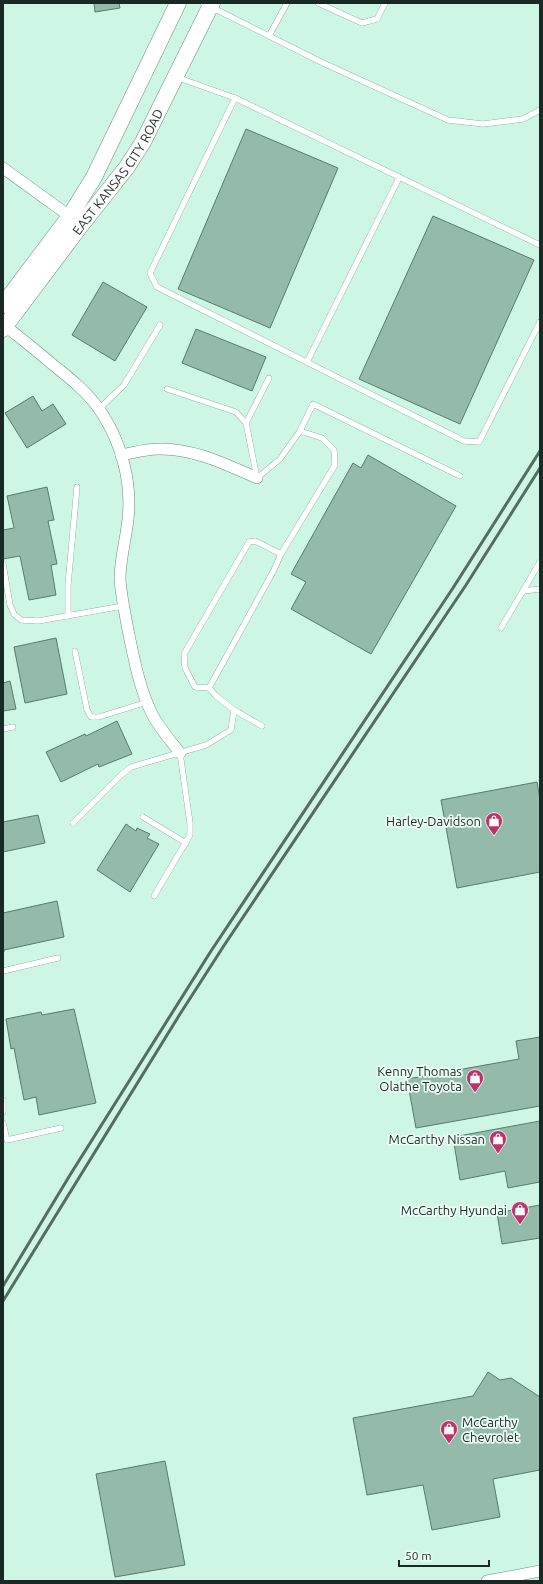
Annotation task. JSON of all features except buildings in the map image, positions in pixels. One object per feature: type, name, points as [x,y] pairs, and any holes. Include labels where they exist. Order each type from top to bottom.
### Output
[{"type":"main road","name":"EAST KANSAS CITY ROAD","points":[[4,326],[76,221],[94,177],[178,3]]},
{"type":"main road","name":"EAST KANSAS CITY ROAD","points":[[3,305],[76,221],[127,167],[143,142],[175,77],[208,4]]},
{"type":"street","points":[[3,168],[76,221]]},
{"type":"street","points":[[4,326],[91,397],[114,435],[126,472],[129,506],[121,559],[120,578],[123,606],[134,663],[138,679],[153,715],[180,753]]},
{"type":"street","points":[[121,456],[157,449],[175,450],[209,458],[257,478]]},
{"type":"street","points":[[487,1581],[540,1571]]},
{"type":"lane","points":[[269,36],[287,3]]},
{"type":"lane","points":[[318,3],[362,23],[377,19],[385,3]]},
{"type":"lane","points":[[208,4],[320,62],[448,120],[483,124],[523,119],[540,110]]},
{"type":"lane","points":[[175,77],[235,98],[540,245]]},
{"type":"lane","points":[[235,98],[150,273],[157,288],[464,441],[480,442],[540,322]]},
{"type":"lane","points":[[306,362],[400,178]]},
{"type":"lane","points":[[99,409],[124,385],[160,325]]},
{"type":"lane","points":[[246,423],[269,378]]},
{"type":"lane","points":[[167,389],[236,412],[246,423],[257,478],[280,459],[300,431],[313,404],[460,476]]},
{"type":"lane","points":[[209,688],[274,570],[281,554],[335,465],[334,450],[322,438],[300,431]]},
{"type":"lane","points":[[68,616],[68,585],[77,487]]},
{"type":"lane","points":[[262,726],[234,710],[215,695],[209,688],[195,687],[185,668],[184,654],[249,542],[256,541],[281,554]]},
{"type":"lane","points":[[501,628],[540,562]]},
{"type":"lane","points":[[3,564],[10,605],[14,614],[21,620],[38,621],[123,606]]},
{"type":"lane","points":[[523,591],[540,589]]},
{"type":"lane","points":[[75,651],[87,710],[91,717],[99,717],[147,702]]},
{"type":"lane","points":[[73,823],[131,767],[206,745],[231,730],[234,710]]},
{"type":"lane","points":[[3,729],[14,727]]},
{"type":"lane","points":[[154,896],[190,835],[190,823],[180,753]]},
{"type":"lane","points":[[143,817],[186,843]]},
{"type":"lane","points":[[3,971],[58,958]]},
{"type":"lane","points":[[3,1100],[3,1112]]},
{"type":"lane","points":[[3,1123],[7,1140],[61,1128]]},
{"type":"railway","points":[[3,1286],[70,1175],[211,951],[453,588],[540,451]]},
{"type":"railway","points":[[3,1301],[180,1014],[225,944],[466,585],[540,468]]},
{"type":"place","name":"Harley-Davidson","points":[[494,836]]},
{"type":"place","name":"Kenny Thomas Olathe Toyota","points":[[475,1093]]},
{"type":"place","name":"McCarthy Nissan","points":[[498,1154]]},
{"type":"place","name":"McCarthy Hyundai","points":[[520,1225]]},
{"type":"place","name":"McCarthy Chevrolet","points":[[449,1444]]}]
